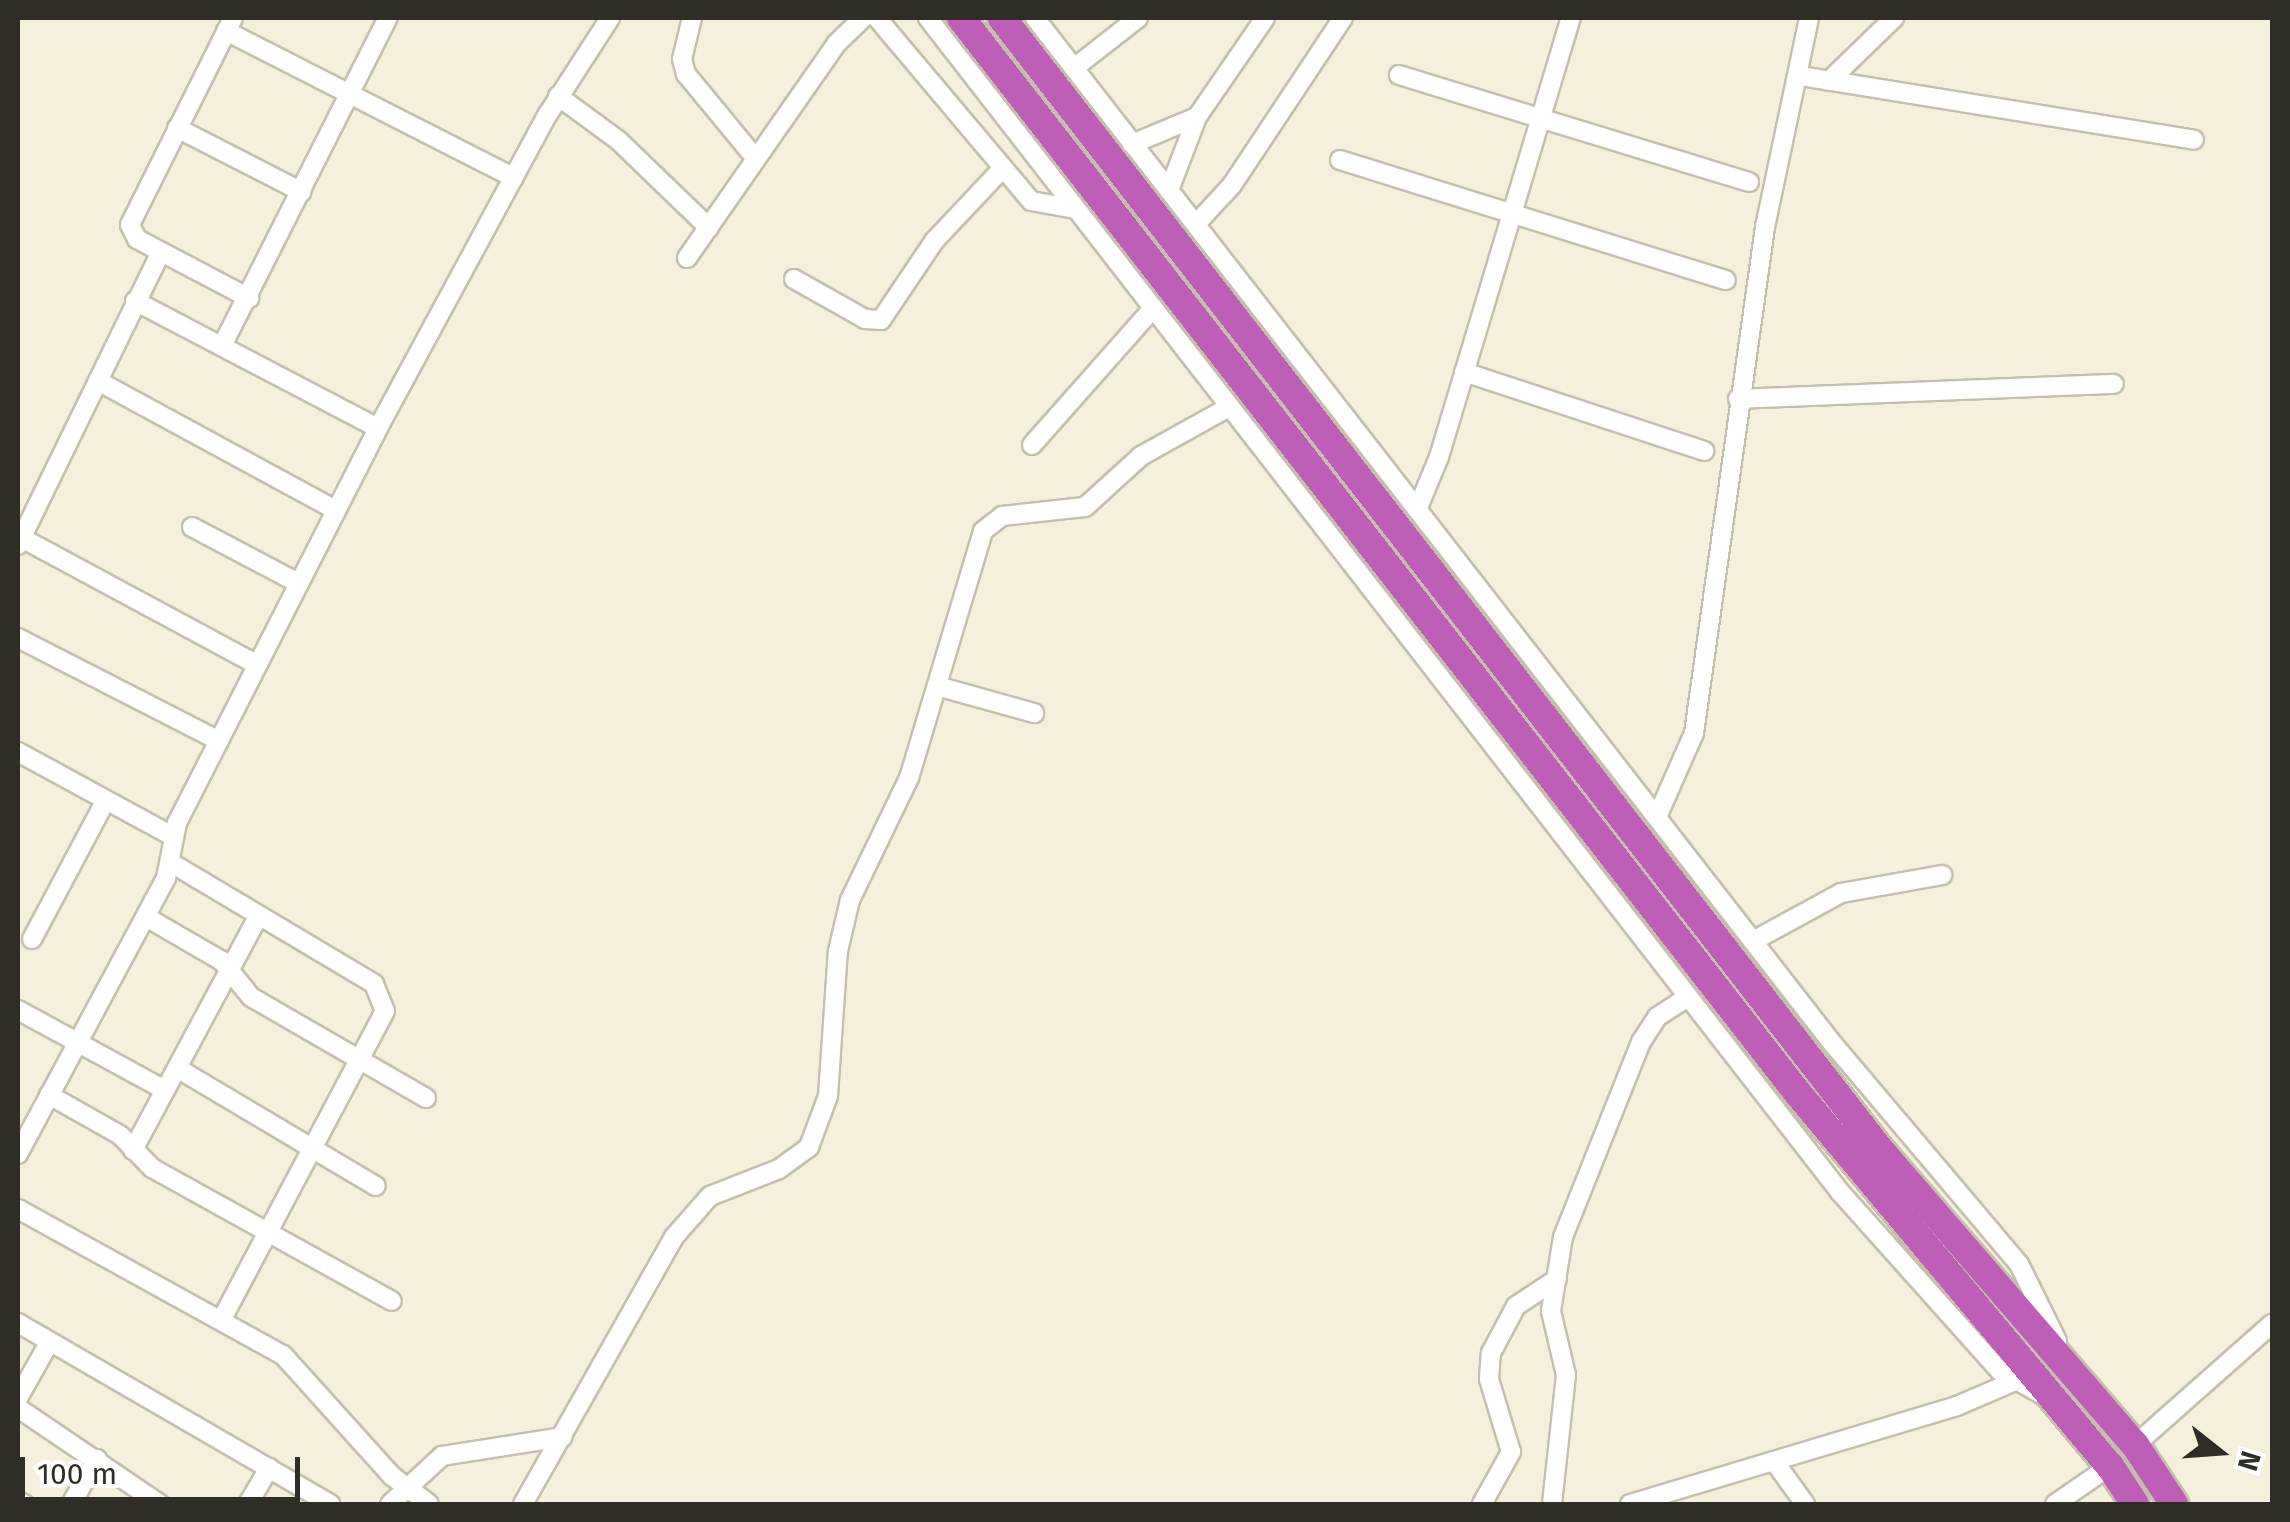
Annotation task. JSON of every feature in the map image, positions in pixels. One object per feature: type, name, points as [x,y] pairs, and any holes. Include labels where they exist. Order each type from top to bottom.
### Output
[{"type":"highway","points":[[961,18],[1666,918],[1796,1091],[2110,1466],[2135,1504]]},
{"type":"highway","points":[[1002,18],[1881,1151],[2135,1446],[2174,1504]]},
{"type":"street","points":[[222,346],[388,18]]},
{"type":"street","points":[[18,1154],[146,917],[172,864],[174,837],[217,740],[378,428],[558,96],[610,18]]},
{"type":"street","points":[[692,18],[682,59],[686,74],[756,159]]},
{"type":"street","points":[[687,258],[838,43],[863,18]]},
{"type":"street","points":[[877,18],[1000,171],[1031,201],[1076,209]]},
{"type":"street","points":[[928,18],[1654,945],[1688,997],[1934,1304],[2015,1381],[2052,1399]]},
{"type":"street","points":[[1035,18],[1656,818],[1715,884],[1753,941],[2018,1264],[2073,1374]]},
{"type":"street","points":[[1074,68],[1138,18]]},
{"type":"street","points":[[1168,190],[1197,118],[1265,18]]},
{"type":"street","points":[[1196,224],[1232,185],[1343,18]]},
{"type":"street","points":[[1417,510],[1464,372],[1570,18]]},
{"type":"street","points":[[1828,81],[1894,18]]},
{"type":"street","points":[[1656,818],[1694,733],[1764,227],[1800,76],[1806,19]]},
{"type":"street","points":[[249,298],[137,239],[130,225],[229,24],[351,96],[514,178]]},
{"type":"street","points":[[1399,75],[1749,182]]},
{"type":"street","points":[[1800,76],[2194,140]]},
{"type":"street","points":[[558,96],[619,142],[709,228]]},
{"type":"street","points":[[1132,144],[1197,118]]},
{"type":"street","points":[[177,128],[302,192]]},
{"type":"street","points":[[1340,160],[1726,280]]},
{"type":"street","points":[[794,279],[865,319],[882,320],[935,240],[1000,171]]},
{"type":"street","points":[[160,252],[19,540],[256,664]]},
{"type":"street","points":[[135,300],[378,428]]},
{"type":"street","points":[[1032,444],[1153,308]]},
{"type":"street","points":[[1464,372],[1704,451]]},
{"type":"street","points":[[98,381],[336,510]]},
{"type":"street","points":[[1738,399],[2114,384]]},
{"type":"street","points":[[523,1504],[674,1237],[710,1196],[771,1172],[809,1146],[824,1112],[838,951],[850,900],[909,778],[976,548],[990,522],[1085,507],[1140,456],[1229,407]]},
{"type":"street","points":[[192,527],[298,582]]},
{"type":"street","points":[[18,638],[217,740]]},
{"type":"street","points":[[937,686],[1034,712]]},
{"type":"street","points":[[18,755],[174,837]]},
{"type":"street","points":[[32,940],[106,800]]},
{"type":"street","points":[[172,864],[257,919],[374,984],[385,1010],[222,1318]]},
{"type":"street","points":[[1753,941],[1841,893],[1942,875]]},
{"type":"street","points":[[146,917],[230,969],[250,997],[426,1098]]},
{"type":"street","points":[[133,1150],[257,919]]},
{"type":"street","points":[[1552,1504],[1567,1362],[1552,1311],[1571,1210],[1641,1042],[1656,1017],[1688,997]]},
{"type":"street","points":[[18,1010],[166,1090]]},
{"type":"street","points":[[177,1068],[376,1186]]},
{"type":"street","points":[[49,1095],[110,1129],[152,1168],[392,1301]]},
{"type":"street","points":[[18,1209],[283,1355],[403,1487],[429,1504]]},
{"type":"street","points":[[1482,1504],[1511,1452],[1489,1378],[1491,1353],[1516,1306],[1557,1279]]},
{"type":"street","points":[[18,1323],[330,1504]]},
{"type":"street","points":[[2135,1446],[2272,1324]]},
{"type":"street","points":[[18,1398],[49,1343]]},
{"type":"street","points":[[1630,1504],[1957,1406],[2015,1381]]},
{"type":"street","points":[[18,1408],[160,1504]]},
{"type":"street","points":[[390,1504],[403,1487],[442,1456],[563,1437]]},
{"type":"street","points":[[71,1504],[97,1459]]},
{"type":"street","points":[[1774,1462],[1805,1504]]},
{"type":"street","points":[[2055,1504],[2110,1466]]},
{"type":"street","points":[[248,1504],[270,1468]]},
{"type":"street","points":[[18,1501],[24,1504]]}]
